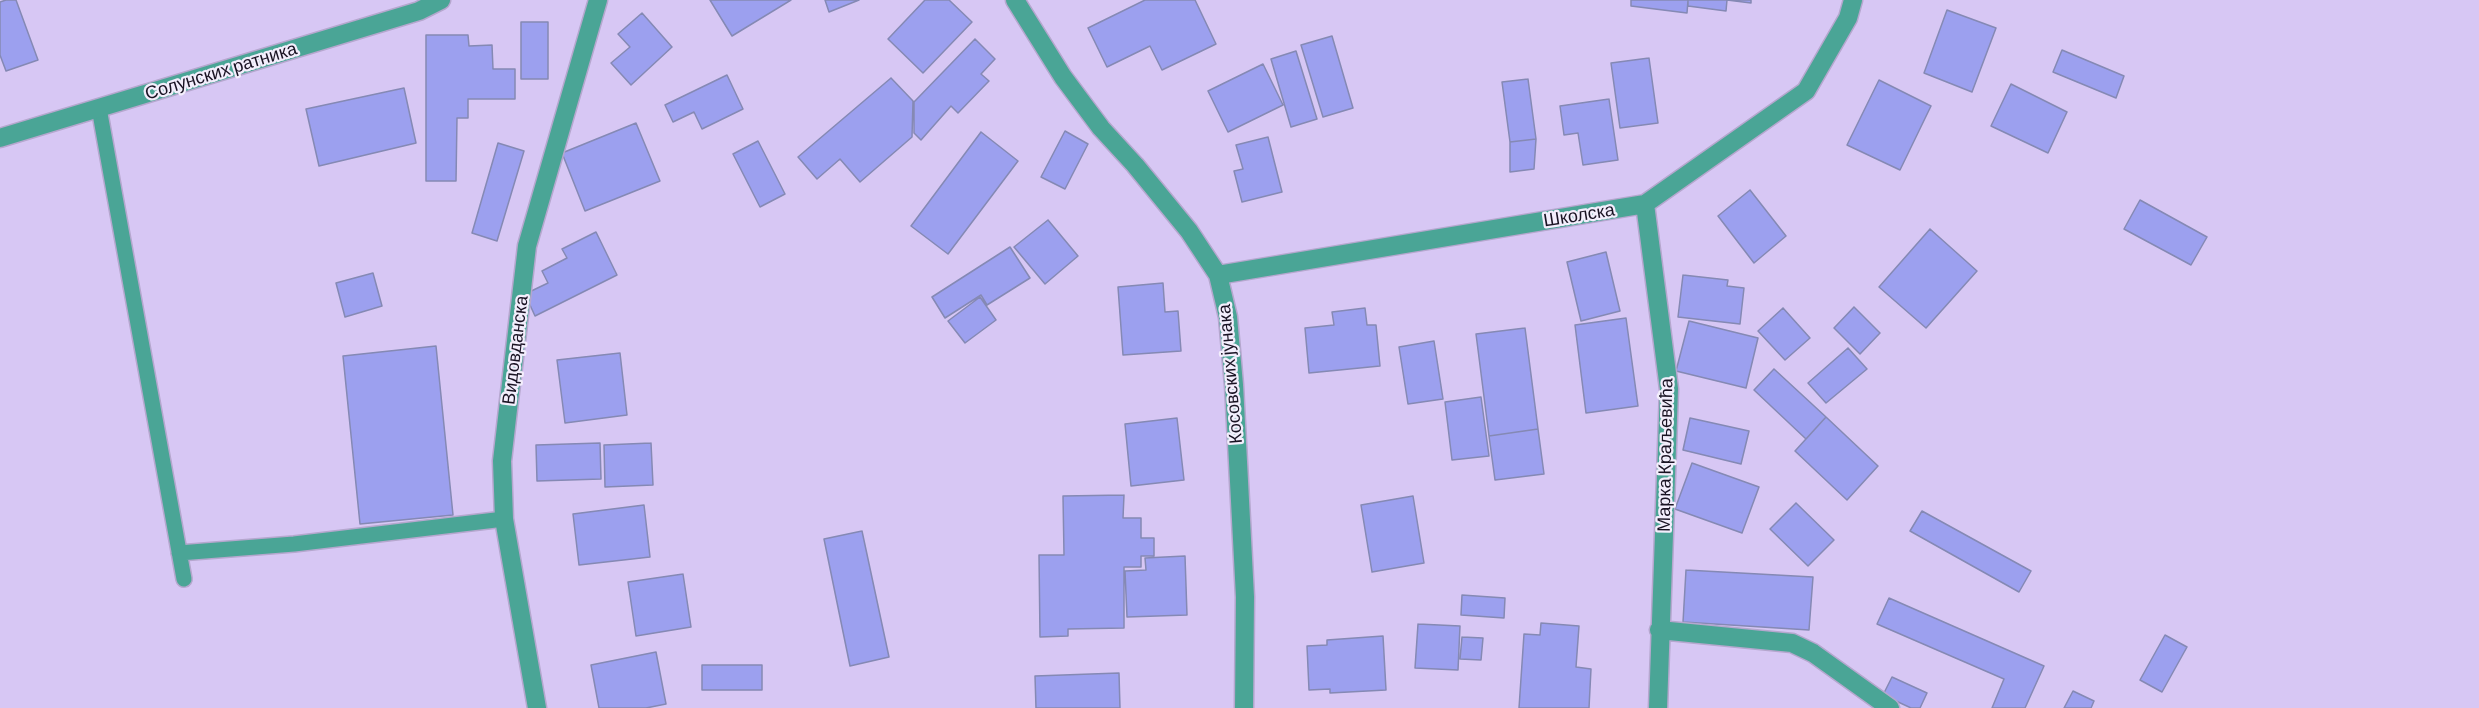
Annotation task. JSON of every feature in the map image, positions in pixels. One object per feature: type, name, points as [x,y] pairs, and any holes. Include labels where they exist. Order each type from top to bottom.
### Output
[{"type":"street","name":"Солунских ратника","points":[[0,138],[419,11],[441,0]]},
{"type":"street","name":"Видовданска","points":[[537,708],[504,519],[502,461],[527,246],[598,0]]},
{"type":"street","name":"Косовских јунака","points":[[1015,0],[1063,77],[1101,128],[1135,165],[1189,231],[1218,275],[1228,317],[1234,385],[1245,597],[1244,708]]},
{"type":"street","name":"Школска","points":[[1218,275],[1645,204],[1806,91],[1848,18],[1852,0]]},
{"type":"street","name":"Марка Краљевића","points":[[1645,204],[1669,389],[1658,708]]},
{"type":"street","points":[[1659,630],[1792,643],[1813,653],[1890,708]]},
{"type":"lane","points":[[99,108],[184,579]]},
{"type":"lane","points":[[179,553],[294,544],[504,519]]},
{"type":"building","points":[[16,0],[38,60],[6,71],[0,55],[0,2]]},
{"type":"building","points":[[710,0],[791,0],[732,36]]},
{"type":"building","points":[[825,0],[859,0],[829,12]]},
{"type":"building","points":[[925,0],[949,0],[972,22],[923,73],[888,39]]},
{"type":"building","points":[[1145,0],[1195,0],[1216,44],[1162,70],[1150,46],[1107,67],[1088,28]]},
{"type":"building","points":[[1631,0],[1688,0],[1687,13],[1631,6]]},
{"type":"building","points":[[1688,0],[1727,0],[1726,11],[1688,6]]},
{"type":"building","points":[[1727,0],[1751,0],[1751,3]]},
{"type":"building","points":[[1947,10],[1996,28],[1972,92],[1924,73]]},
{"type":"building","points":[[642,13],[672,47],[631,85],[611,63],[630,47],[618,34]]},
{"type":"building","points":[[521,22],[548,22],[548,79],[521,79]]},
{"type":"building","points":[[426,35],[468,35],[469,46],[492,45],[493,69],[515,69],[515,99],[468,99],[468,118],[457,118],[456,181],[426,181]]},
{"type":"building","points":[[1332,36],[1353,108],[1323,117],[1301,45]]},
{"type":"building","points":[[975,39],[995,59],[981,74],[989,81],[958,113],[951,106],[921,140],[914,133],[914,102]]},
{"type":"building","points":[[2062,50],[2124,76],[2116,98],[2053,72]]},
{"type":"building","points":[[1296,51],[1317,119],[1291,127],[1271,59]]},
{"type":"building","points":[[1649,58],[1658,123],[1620,128],[1611,63]]},
{"type":"building","points":[[1263,64],[1283,105],[1228,132],[1208,91]]},
{"type":"building","points":[[727,75],[743,109],[702,129],[694,112],[673,122],[665,105]]},
{"type":"building","points":[[891,78],[913,101],[912,137],[860,182],[840,159],[817,179],[798,157]]},
{"type":"building","points":[[1528,79],[1536,139],[1510,142],[1502,82]]},
{"type":"building","points":[[1879,80],[1931,106],[1900,170],[1847,145]]},
{"type":"building","points":[[2011,84],[2067,112],[2048,153],[1991,126]]},
{"type":"building","points":[[404,88],[416,143],[319,166],[306,109]]},
{"type":"building","points":[[1609,99],[1618,160],[1583,165],[1578,133],[1564,135],[1560,106]]},
{"type":"building","points":[[636,123],[660,181],[585,211],[562,153]]},
{"type":"building","points":[[1065,131],[1088,144],[1065,189],[1041,177]]},
{"type":"building","points":[[981,132],[1018,161],[948,254],[911,226]]},
{"type":"building","points":[[1268,137],[1282,192],[1242,202],[1234,171],[1243,169],[1236,145]]},
{"type":"building","points":[[1536,139],[1534,169],[1510,172],[1510,142]]},
{"type":"building","points":[[758,141],[785,194],[760,207],[733,154]]},
{"type":"building","points":[[498,143],[524,151],[497,241],[472,233]]},
{"type":"building","points":[[1750,190],[1786,236],[1754,263],[1718,216]]},
{"type":"building","points":[[2140,200],[2207,237],[2191,265],[2124,229]]},
{"type":"building","points":[[1048,220],[1078,256],[1045,284],[1014,247]]},
{"type":"building","points":[[1930,229],[1977,271],[1926,328],[1879,287]]},
{"type":"building","points":[[596,232],[617,275],[535,316],[525,294],[548,283],[542,271],[567,258],[562,249]]},
{"type":"building","points":[[1010,247],[1030,278],[987,305],[981,295],[945,318],[932,297]]},
{"type":"building","points":[[1606,252],[1620,311],[1581,321],[1567,262]]},
{"type":"building","points":[[373,273],[382,306],[345,317],[336,283]]},
{"type":"building","points":[[1683,275],[1728,280],[1727,286],[1744,288],[1740,324],[1678,317]]},
{"type":"building","points":[[1163,283],[1165,312],[1178,311],[1181,351],[1123,355],[1118,287]]},
{"type":"building","points":[[980,297],[996,320],[965,343],[948,321]]},
{"type":"building","points":[[1854,307],[1880,333],[1860,354],[1834,328]]},
{"type":"building","points":[[1365,308],[1367,325],[1376,325],[1380,366],[1309,373],[1305,328],[1334,325],[1332,312]]},
{"type":"building","points":[[1783,308],[1810,338],[1785,360],[1758,331]]},
{"type":"building","points":[[1626,318],[1638,406],[1586,413],[1575,325]]},
{"type":"building","points":[[1689,321],[1758,338],[1746,388],[1676,371]]},
{"type":"building","points":[[1525,328],[1538,429],[1489,436],[1476,334]]},
{"type":"building","points":[[1434,341],[1443,399],[1408,404],[1399,347]]},
{"type":"building","points":[[436,346],[453,515],[360,524],[343,356]]},
{"type":"building","points":[[1848,348],[1867,369],[1826,403],[1808,383]]},
{"type":"building","points":[[620,353],[627,415],[565,423],[557,360]]},
{"type":"building","points":[[1774,369],[1826,417],[1806,439],[1754,390]]},
{"type":"building","points":[[1481,397],[1489,456],[1452,460],[1445,402]]},
{"type":"building","points":[[1826,417],[1878,466],[1847,500],[1795,451]]},
{"type":"building","points":[[1177,418],[1184,480],[1131,486],[1125,424]]},
{"type":"building","points":[[1690,418],[1749,431],[1741,464],[1683,450]]},
{"type":"building","points":[[1538,429],[1544,474],[1495,480],[1489,436]]},
{"type":"building","points":[[600,443],[601,479],[537,481],[536,445]]},
{"type":"building","points":[[651,443],[653,485],[605,487],[604,445]]},
{"type":"building","points":[[1692,463],[1759,487],[1742,533],[1675,509]]},
{"type":"building","points":[[1124,495],[1123,518],[1141,518],[1141,538],[1154,538],[1154,556],[1141,556],[1141,567],[1124,567],[1124,628],[1068,629],[1068,636],[1040,637],[1039,555],[1064,555],[1063,496]]},
{"type":"building","points":[[1413,496],[1424,563],[1372,572],[1361,505]]},
{"type":"building","points":[[1796,503],[1834,540],[1808,566],[1770,529]]},
{"type":"building","points":[[644,505],[650,557],[579,565],[573,514]]},
{"type":"building","points":[[1922,511],[2031,571],[2019,592],[1910,531]]},
{"type":"building","points":[[862,531],[889,657],[850,666],[824,539]]},
{"type":"building","points":[[1185,556],[1187,615],[1127,617],[1125,571],[1146,570],[1145,558]]},
{"type":"building","points":[[1686,570],[1813,577],[1809,630],[1683,622]]},
{"type":"building","points":[[683,574],[691,627],[636,636],[628,582]]},
{"type":"building","points":[[1462,595],[1505,598],[1504,618],[1461,615]]},
{"type":"building","points":[[1889,598],[2044,666],[2025,708],[1992,708],[2004,679],[1877,624]]},
{"type":"building","points":[[1541,623],[1579,626],[1576,667],[1591,669],[1589,708],[1519,708],[1524,634],[1540,635]]},
{"type":"building","points":[[1418,624],[1460,626],[1458,670],[1415,668]]},
{"type":"building","points":[[2165,635],[2187,647],[2162,692],[2140,680]]},
{"type":"building","points":[[1383,636],[1386,690],[1330,693],[1330,689],[1309,690],[1307,646],[1327,645],[1327,640]]},
{"type":"building","points":[[1462,637],[1483,638],[1481,660],[1460,659]]},
{"type":"building","points":[[656,652],[666,704],[646,708],[599,708],[591,665]]},
{"type":"building","points":[[702,665],[762,665],[762,690],[702,690]]},
{"type":"building","points":[[1119,673],[1120,708],[1036,708],[1035,676]]},
{"type":"building","points":[[1892,677],[1927,693],[1920,708],[1911,708],[1883,695]]},
{"type":"building","points":[[2073,691],[2094,701],[2091,708],[2064,708]]}]
